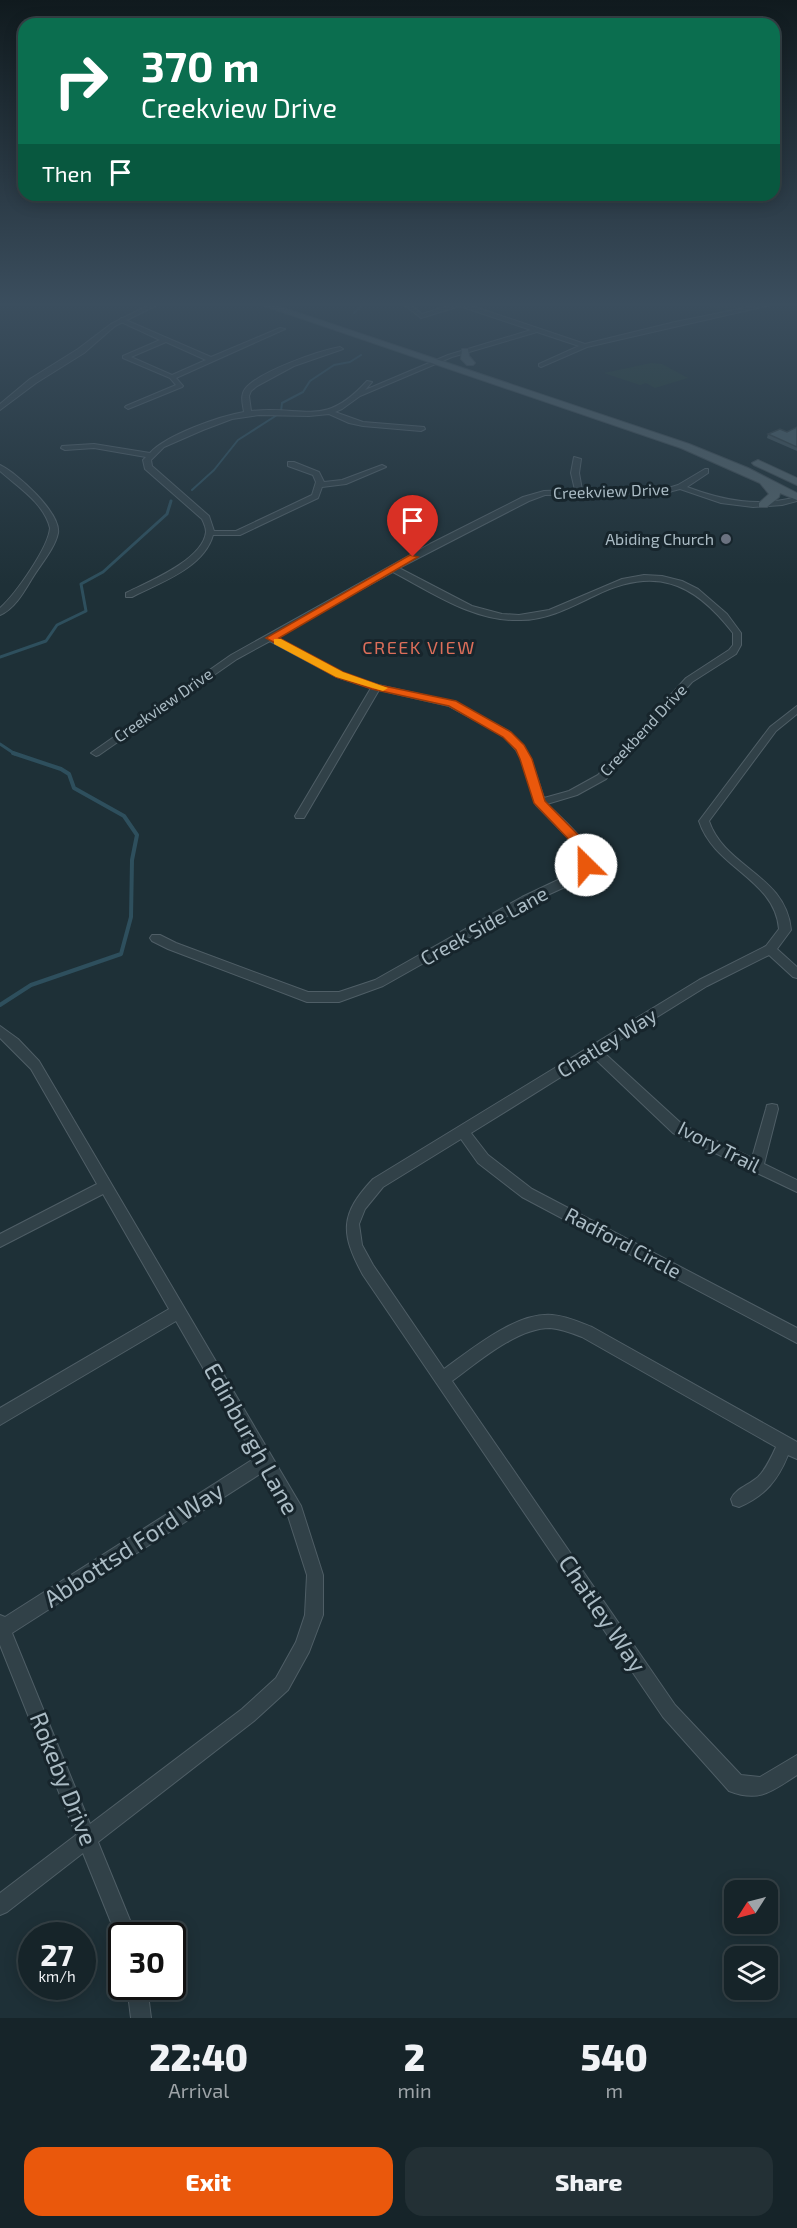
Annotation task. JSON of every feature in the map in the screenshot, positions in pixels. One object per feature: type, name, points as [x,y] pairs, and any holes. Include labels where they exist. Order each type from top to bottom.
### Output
[{"type":"main road","points":[[549,397],[699,445],[797,498]]},
{"type":"main road","points":[[565,397],[699,445],[797,489]]},
{"type":"main road","points":[[750,459],[794,480]]},
{"type":"main road","points":[[763,479],[775,495],[763,506]]},
{"type":"street","points":[[0,408],[13,397]]},
{"type":"street","points":[[128,407],[152,397]]},
{"type":"street","points":[[245,397],[248,413]]},
{"type":"street","points":[[129,595],[188,563],[208,542],[212,532],[206,518],[148,467],[147,460],[161,445],[225,419],[248,413],[265,412],[308,416],[331,412],[355,397]]},
{"type":"street","points":[[331,412],[351,422],[421,429]]},
{"type":"street","points":[[65,448],[94,446],[150,455]]},
{"type":"street","points":[[577,459],[575,473],[579,492]]},
{"type":"street","points":[[212,532],[237,533],[315,496],[319,485],[316,474],[291,464]]},
{"type":"street","points":[[0,466],[47,510],[52,518],[54,529],[51,541],[29,577],[14,598],[0,612]]},
{"type":"street","points":[[319,485],[343,482],[382,467]]},
{"type":"street","points":[[681,487],[705,471]]},
{"type":"street","name":"Creekview Drive","points":[[96,753],[211,672],[393,568],[533,496],[579,492],[665,491],[681,487],[723,502],[763,506],[797,498]]},
{"type":"street","name":"Creekbend Drive","points":[[393,568],[464,606],[487,614],[509,618],[550,613],[627,579],[651,577],[674,580],[689,585],[707,597],[737,633],[737,645],[733,652],[689,680],[602,777],[573,793],[540,803]]},
{"type":"street","points":[[272,638],[340,675],[376,687],[452,704],[507,734],[520,748],[526,759],[540,803],[580,844],[587,858],[586,865],[608,872]]},
{"type":"street","points":[[300,816],[376,687]]},
{"type":"street","points":[[797,709],[773,729],[704,821],[712,839],[782,907],[785,930],[770,949],[797,974]]},
{"type":"street","name":"Creek Side Lane","points":[[156,938],[287,991],[307,997],[339,997],[379,983],[526,900],[574,878],[583,872],[586,865]]},
{"type":"street","name":"Chatley Way","points":[[770,949],[703,983],[378,1183],[364,1197],[356,1212],[351,1230],[354,1248],[368,1270],[669,1712],[736,1784],[762,1786],[797,1764]]},
{"type":"street","name":"Edinburgh Lane","points":[[0,1031],[14,1042],[34,1065],[295,1512],[315,1575],[314,1615],[303,1646],[282,1684],[248,1715],[87,1836],[0,1905]]},
{"type":"street","name":"Ivory Trail","points":[[594,1051],[678,1129],[797,1186]]},
{"type":"street","points":[[757,1166],[772,1109]]},
{"type":"street","name":"Radford Circle","points":[[463,1132],[483,1159],[527,1193],[797,1336]]},
{"type":"street","points":[[0,1241],[105,1186]]},
{"type":"street","points":[[0,1416],[178,1312]]},
{"type":"street","points":[[442,1380],[494,1343],[522,1329],[543,1322],[566,1324],[587,1332],[791,1448],[761,1488],[739,1499]]},
{"type":"street","name":"Abbottsd Ford Way","points":[[1,1627],[265,1461]]},
{"type":"street","name":"Rokeby Drive","points":[[1,1627],[121,1922]]},
{"type":"street","points":[[139,2000],[141,2018]]},
{"type":"building","points":[[797,427],[797,447],[768,434],[780,429],[787,432]]},
{"type":"waterway","points":[[281,411],[282,403],[293,397]]},
{"type":"waterway","points":[[192,490],[214,470],[238,440],[277,415]]},
{"type":"waterway","points":[[0,657],[46,641],[57,625],[86,611],[81,584],[103,572],[167,514],[171,501]]},
{"type":"waterway","points":[[0,744],[14,753]]},
{"type":"waterway","points":[[0,1005],[31,985],[121,954],[131,917],[132,860],[137,835],[124,816],[74,788],[69,774],[61,769],[14,753]]},
{"type":"slow traffic","points":[[278,641],[340,675],[383,688]]},
{"type":"place","name":"Abiding Church","points":[[726,539]]},
{"type":"district","name":"CREEK VIEW","points":[[419,648]]},
{"type":"route","points":[[413,557],[272,638],[340,675],[376,687],[426,696],[452,704],[507,734],[515,741],[526,759],[540,803],[580,844],[587,858],[586,865]]}]
